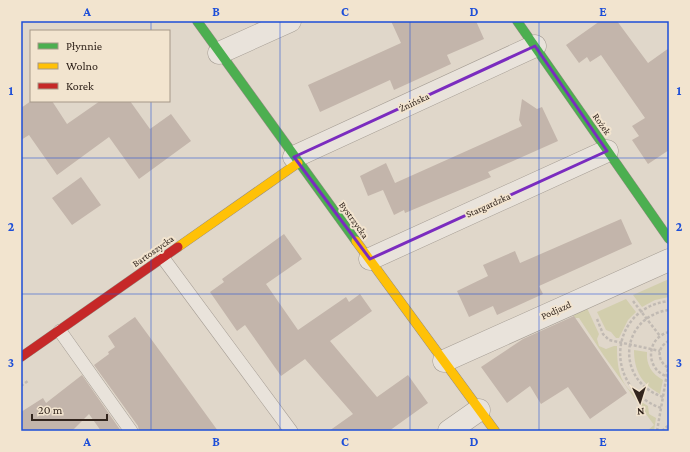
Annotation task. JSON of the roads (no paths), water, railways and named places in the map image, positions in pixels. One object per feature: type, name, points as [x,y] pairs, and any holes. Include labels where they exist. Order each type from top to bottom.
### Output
[{"type":"street","name":"Bystrzycka","points":[[197,21],[296,160],[370,259],[494,431]]},
{"type":"street","points":[[219,53],[290,21]]},
{"type":"street","name":"Rożek","points":[[517,21],[669,239]]},
{"type":"street","name":"Żnińska","points":[[296,160],[535,46]]},
{"type":"street","name":"Stargardzka","points":[[370,259],[607,151]]},
{"type":"street","name":"Bartoszycka","points":[[21,357],[163,258],[296,160]]},
{"type":"street","name":"Podjazd","points":[[444,361],[669,260]]},
{"type":"street","points":[[449,431],[479,410]]},
{"type":"lane","points":[[163,258],[291,431]]},
{"type":"lane","points":[[60,330],[131,431]]}]
